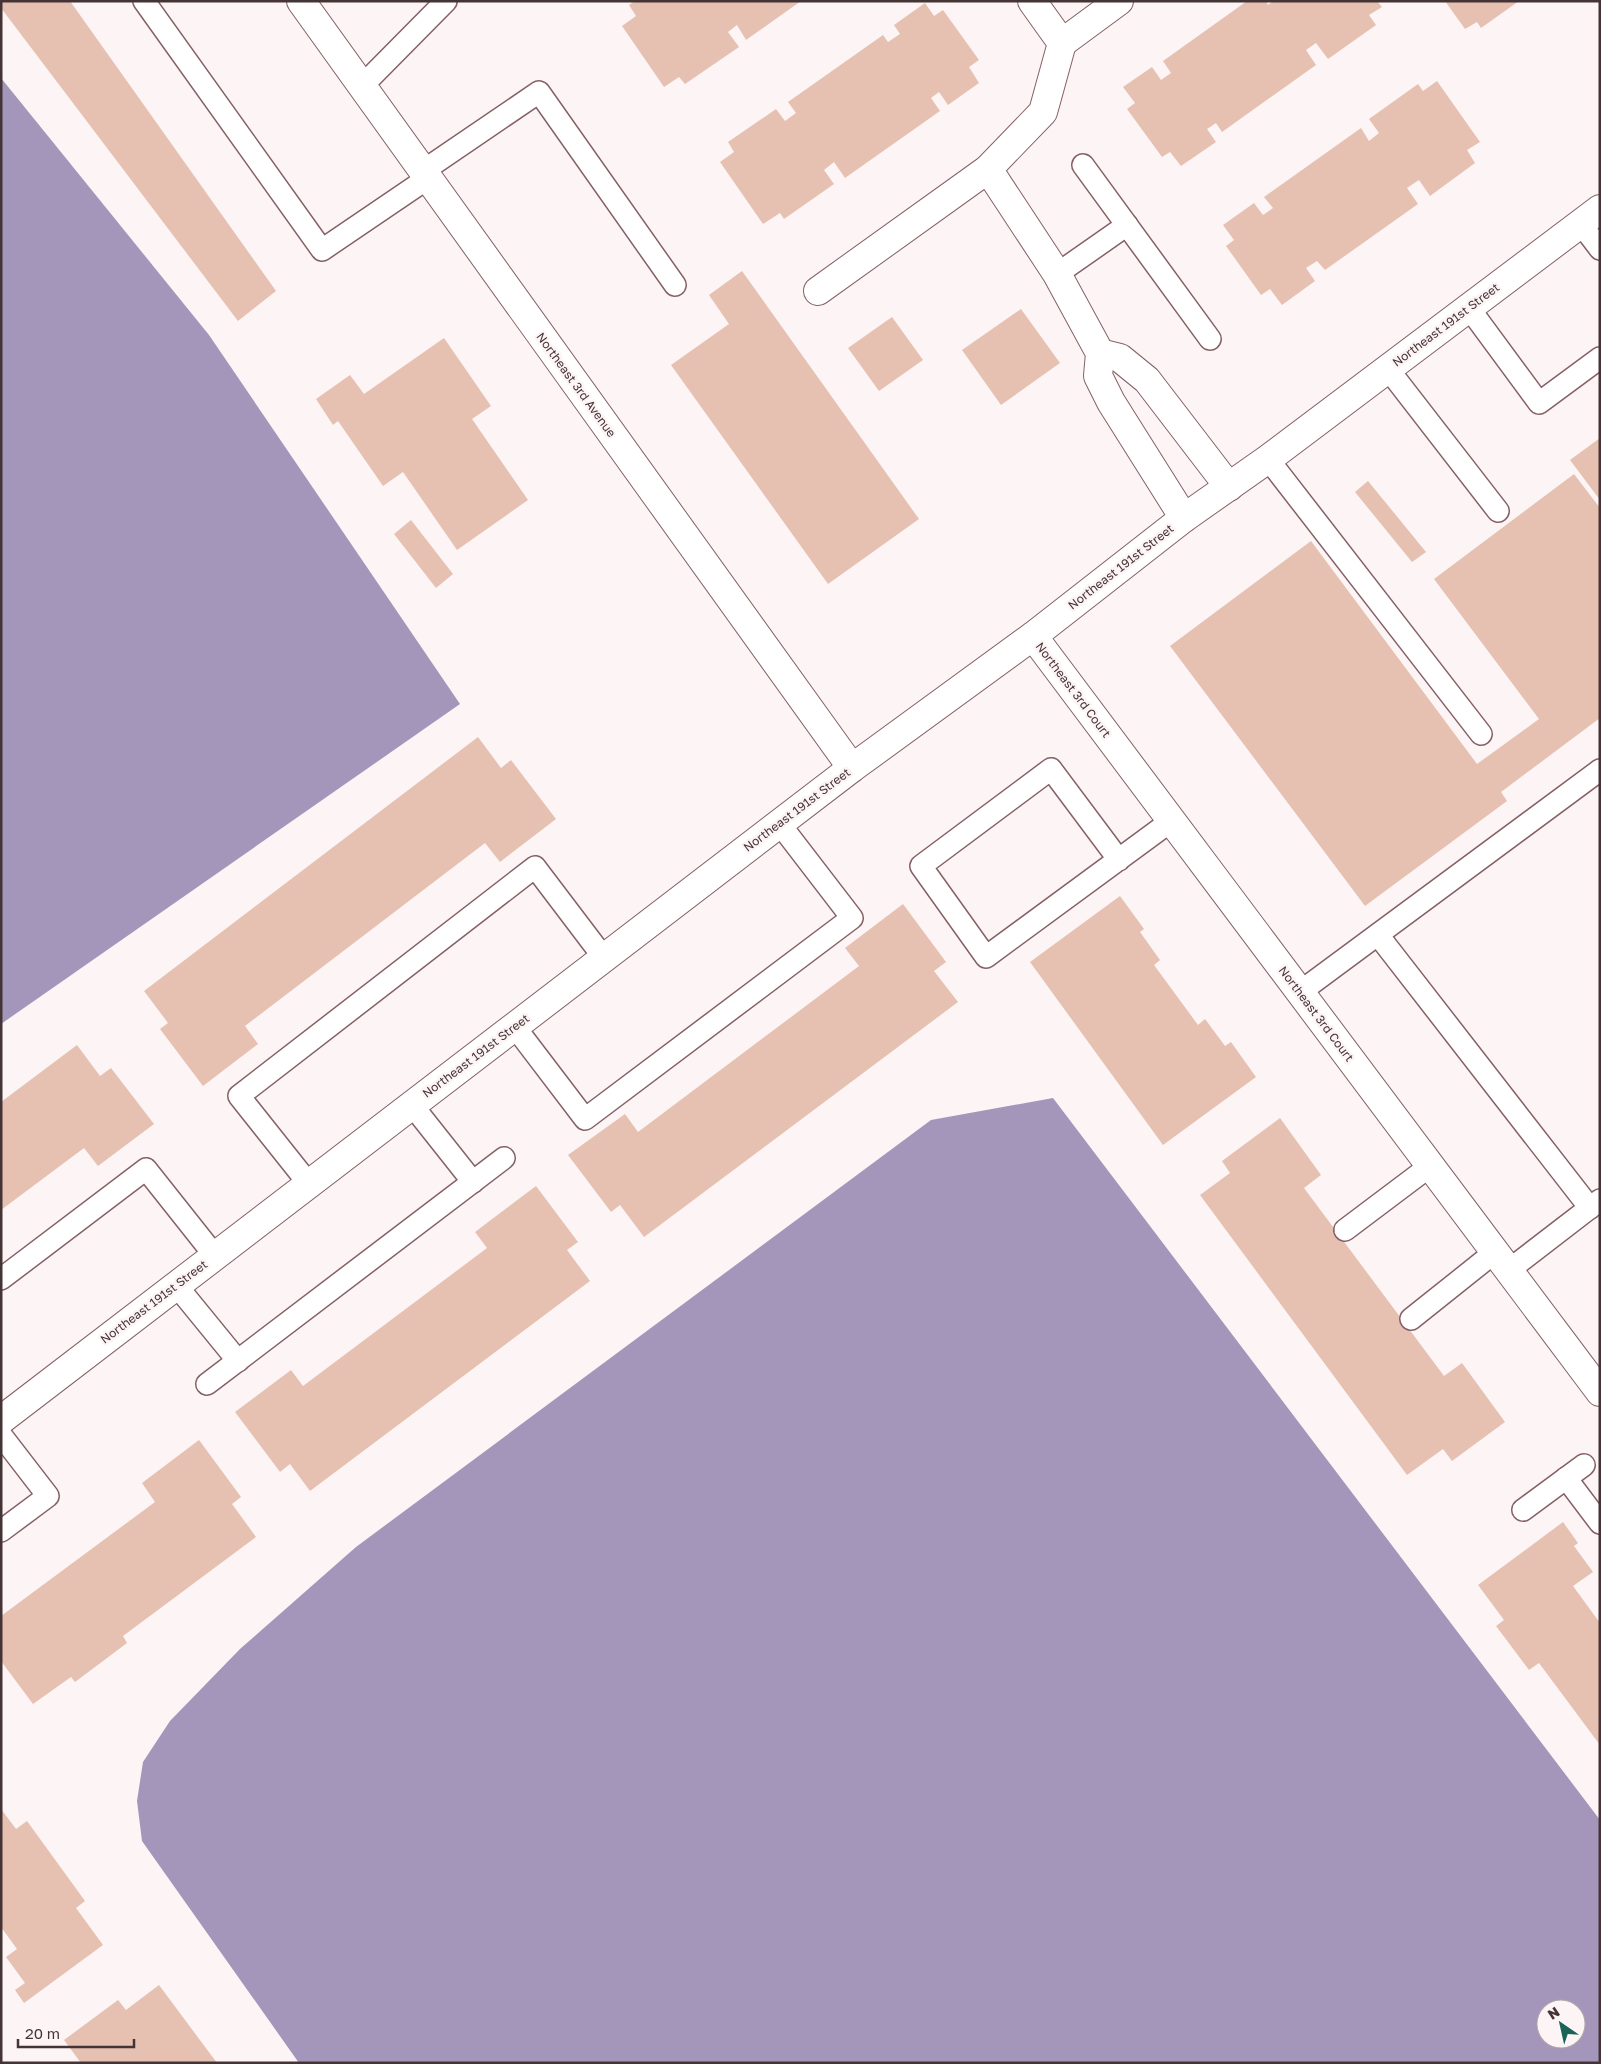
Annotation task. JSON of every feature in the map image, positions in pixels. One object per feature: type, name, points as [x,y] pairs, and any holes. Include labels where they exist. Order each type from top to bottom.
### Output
[{"type":"street","name":"Northeast 3rd Avenue","points":[[301,1],[852,768]]},
{"type":"street","points":[[1032,1],[1062,43]]},
{"type":"street","points":[[818,291],[988,169],[1043,112],[1062,43],[1120,1]]},
{"type":"street","points":[[988,169],[1057,274],[1100,353],[1098,376],[1111,402],[1184,518]]},
{"type":"street","name":"Northeast 191st Street","points":[[1,1420],[852,768],[1033,636],[1184,518],[1268,459],[1590,217]]},
{"type":"street","points":[[1100,353],[1120,358],[1147,380],[1229,487]]},
{"type":"street","name":"Northeast 3rd Court","points":[[1033,636],[1600,1392]]},
{"type":"lane","points":[[144,1],[322,250],[539,92],[674,285]]},
{"type":"lane","points":[[362,86],[446,1]]},
{"type":"lane","points":[[1083,165],[1210,339]]},
{"type":"lane","points":[[1590,217],[1600,249]]},
{"type":"lane","points":[[1057,274],[1127,225]]},
{"type":"lane","points":[[1469,308],[1539,403],[1600,358]]},
{"type":"lane","points":[[1388,369],[1498,511]]},
{"type":"lane","points":[[1268,459],[1481,734]]},
{"type":"lane","points":[[1119,860],[1051,769],[921,866],[986,957],[1119,860],[1172,821]]},
{"type":"lane","points":[[1300,992],[1600,770]]},
{"type":"lane","points":[[515,1026],[585,1119],[852,918],[780,823]]},
{"type":"lane","points":[[310,1184],[239,1096],[527,874],[535,868],[604,958]]},
{"type":"lane","points":[[1378,935],[1595,1204],[1411,1318]]},
{"type":"lane","points":[[412,1105],[473,1182]]},
{"type":"lane","points":[[206,1384],[504,1158]]},
{"type":"lane","points":[[1345,1230],[1430,1166]]},
{"type":"lane","points":[[1,1279],[146,1169],[215,1256]]},
{"type":"lane","points":[[176,1285],[238,1361]]},
{"type":"lane","points":[[1,1435],[48,1496],[1,1531]]},
{"type":"lane","points":[[1523,1510],[1584,1465]]},
{"type":"lane","points":[[1566,1478],[1600,1524]]},
{"type":"shaded area","points":[[1,78],[209,335],[460,704],[1,1024]]},
{"type":"shaded area","points":[[1053,1098],[1600,1820],[1600,2063],[299,2063],[142,1841],[137,1801],[143,1762],[170,1721],[240,1649],[356,1547],[931,1120]]},
{"type":"building","points":[[1,1],[70,1],[276,291],[238,321],[1,8]]},
{"type":"building","points":[[635,1],[801,1],[746,40],[737,25],[728,32],[739,47],[685,84],[679,77],[664,87],[622,26],[636,16],[629,5]]},
{"type":"building","points":[[1247,1],[1266,1],[1268,5],[1273,1],[1377,1],[1382,7],[1369,15],[1376,25],[1328,59],[1316,43],[1306,50],[1316,65],[1222,132],[1216,123],[1207,129],[1216,142],[1181,166],[1170,152],[1162,157],[1127,109],[1135,103],[1123,87],[1152,67],[1161,80],[1171,73],[1163,61]]},
{"type":"building","points":[[1445,1],[1519,1],[1481,28],[1477,22],[1465,29]]},
{"type":"building","points":[[925,3],[934,16],[943,10],[979,60],[969,67],[979,83],[948,105],[939,92],[931,98],[940,111],[845,178],[834,162],[824,170],[834,184],[784,219],[780,213],[763,224],[720,162],[734,152],[728,142],[776,109],[785,121],[796,113],[788,102],[883,35],[888,42],[900,34],[894,25]]},
{"type":"building","points":[[1437,81],[1480,142],[1467,150],[1475,163],[1430,196],[1419,180],[1407,188],[1418,204],[1325,270],[1317,261],[1306,268],[1315,281],[1282,305],[1270,289],[1261,295],[1226,246],[1234,240],[1223,225],[1254,203],[1263,215],[1273,208],[1264,197],[1361,128],[1369,141],[1379,133],[1369,119],[1418,84],[1423,91]]},
{"type":"building","points":[[742,271],[919,519],[828,584],[671,365],[729,324],[709,295]]},
{"type":"building","points":[[1021,309],[1060,363],[1001,405],[962,350]]},
{"type":"building","points":[[892,317],[923,360],[879,391],[848,348]]},
{"type":"building","points":[[444,338],[491,406],[472,419],[528,500],[457,550],[403,472],[383,486],[338,421],[333,425],[316,399],[350,375],[364,394]]},
{"type":"building","points":[[1600,438],[1600,500],[1570,460]]},
{"type":"building","points":[[1574,474],[1600,508],[1600,718],[1501,792],[1507,801],[1365,906],[1170,646],[1311,541],[1477,764],[1539,719],[1434,579]]},
{"type":"building","points":[[1368,481],[1426,552],[1412,562],[1355,492]]},
{"type":"building","points":[[411,520],[453,574],[436,588],[394,534]]},
{"type":"building","points":[[478,737],[501,768],[511,760],[556,819],[500,862],[485,843],[245,1026],[258,1044],[203,1086],[160,1029],[168,1023],[144,991]]},
{"type":"building","points":[[1120,896],[1144,929],[1140,932],[1160,960],[1154,965],[1198,1025],[1205,1019],[1225,1046],[1231,1042],[1256,1077],[1163,1145],[1030,962]]},
{"type":"building","points":[[903,904],[946,962],[934,971],[958,1002],[644,1237],[620,1205],[611,1212],[568,1155],[625,1114],[638,1132],[859,966],[845,948]]},
{"type":"building","points":[[77,1045],[100,1076],[111,1068],[154,1124],[98,1166],[84,1148],[1,1210],[1,1102]]},
{"type":"building","points":[[1280,1118],[1321,1175],[1304,1188],[1444,1376],[1462,1363],[1505,1422],[1452,1461],[1443,1449],[1407,1475],[1200,1195],[1230,1173],[1222,1161]]},
{"type":"building","points":[[536,1186],[578,1242],[567,1250],[590,1281],[310,1491],[290,1464],[280,1472],[235,1412],[291,1370],[303,1386],[487,1248],[475,1232]]},
{"type":"building","points":[[199,1440],[241,1497],[232,1504],[256,1537],[123,1636],[127,1643],[75,1682],[71,1677],[33,1704],[1,1661],[1,1616],[155,1502],[142,1483]]},
{"type":"building","points":[[1563,1522],[1578,1543],[1574,1546],[1593,1572],[1573,1586],[1600,1623],[1600,1745],[1539,1663],[1529,1670],[1496,1626],[1504,1620],[1478,1585]]},
{"type":"building","points":[[1,1809],[16,1829],[27,1821],[85,1901],[76,1908],[103,1945],[24,2003],[15,1990],[25,1983],[6,1957],[17,1949],[1,1927]]},
{"type":"building","points":[[159,1985],[217,2063],[81,2063],[64,2040],[118,2000],[126,2010]]}]
